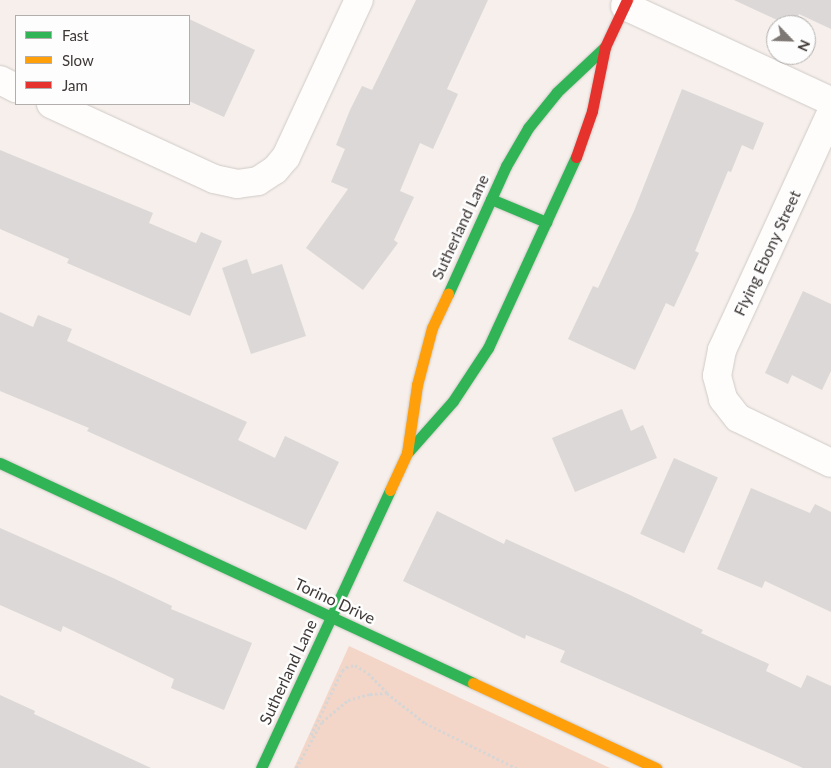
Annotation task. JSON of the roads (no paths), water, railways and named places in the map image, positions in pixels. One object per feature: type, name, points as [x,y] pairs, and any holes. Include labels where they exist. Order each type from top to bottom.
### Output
[{"type":"street","points":[[53,105],[219,181],[237,184],[258,181],[275,170],[286,157],[359,0]]},
{"type":"street","points":[[626,3],[831,101]]},
{"type":"street","name":"Sutherland Lane","points":[[261,768],[407,453],[453,401],[476,368],[546,222],[575,159],[592,111],[606,47],[626,3]]},
{"type":"street","name":"Sutherland Lane","points":[[407,453],[417,385],[432,328],[515,149],[557,92],[606,47]]},
{"type":"street","points":[[0,80],[15,88]]},
{"type":"street","name":"Flying Ebony Street","points":[[831,113],[722,350],[717,376],[721,396],[733,413],[746,424],[831,462]]},
{"type":"street","points":[[491,199],[546,222]]},
{"type":"street","name":"Torino Drive","points":[[0,463],[656,768]]}]
